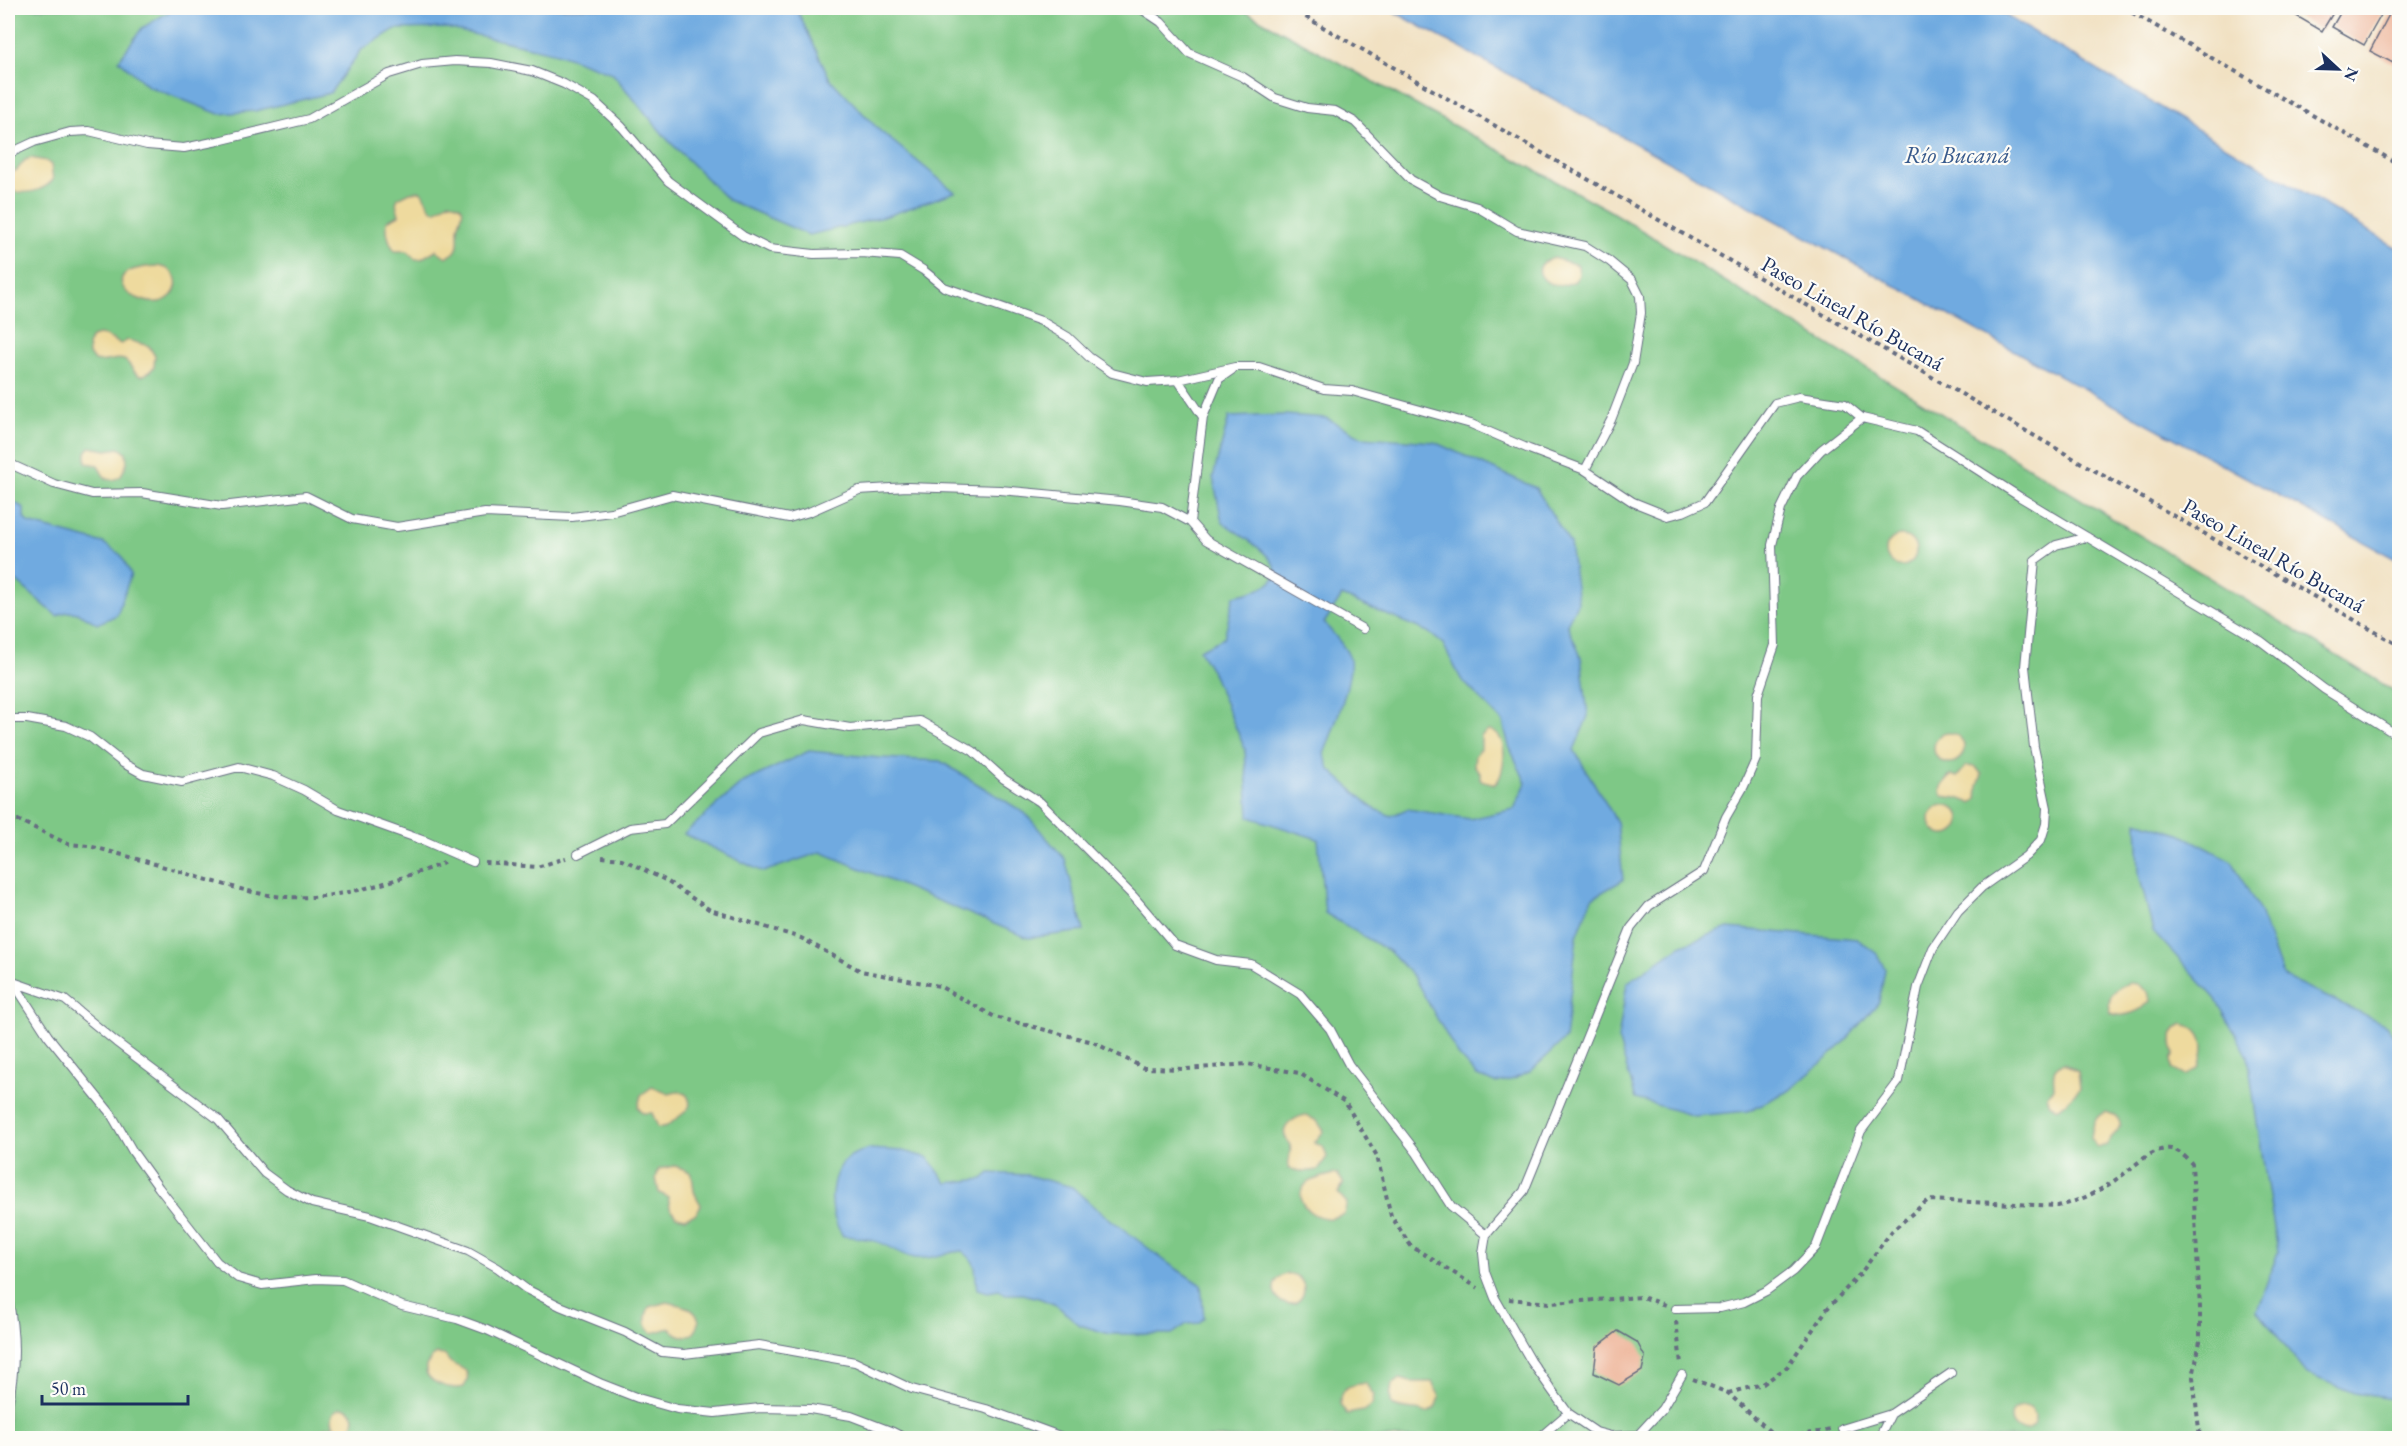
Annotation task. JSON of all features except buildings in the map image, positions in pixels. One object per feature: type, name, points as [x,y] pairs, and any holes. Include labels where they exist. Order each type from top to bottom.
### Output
[{"type":"lane","points":[[1140,8],[1161,22],[1189,52],[1243,77],[1275,98],[1307,108],[1335,111],[1355,122],[1412,180],[1440,196],[1477,207],[1517,231],[1585,246],[1609,261],[1632,280],[1640,296],[1641,313],[1633,363],[1606,430],[1585,470]]},
{"type":"lane","points":[[8,154],[34,142],[70,132],[89,131],[147,145],[184,148],[207,144],[309,119],[389,74],[422,64],[455,61],[501,64],[532,71],[564,84],[594,101],[622,128],[668,181],[743,236],[769,249],[814,254],[862,252],[900,256],[923,270],[944,287],[1041,321],[1068,337],[1089,357],[1112,373],[1147,382],[1178,380],[1235,367],[1259,367],[1324,389],[1352,391],[1471,424],[1585,470],[1633,502],[1668,516],[1683,512],[1705,501],[1775,403],[1799,397],[1845,404],[1862,418],[1917,431],[2087,537],[2261,641],[2324,689],[2400,737]]},
{"type":"lane","points":[[1190,522],[1203,417],[1218,379],[1235,367]]},
{"type":"lane","points":[[1178,380],[1203,417]]},
{"type":"lane","points":[[1682,1375],[1662,1409],[1637,1437],[1611,1437],[1596,1432],[1568,1413],[1531,1361],[1495,1298],[1485,1272],[1483,1253],[1486,1235],[1524,1191],[1631,928],[1649,906],[1704,871],[1726,817],[1744,786],[1756,759],[1758,695],[1775,645],[1772,545],[1781,509],[1797,476],[1821,450],[1862,418]]},
{"type":"lane","points":[[8,463],[54,484],[92,494],[142,493],[222,506],[306,496],[352,519],[397,527],[484,513],[572,517],[611,512],[672,495],[789,518],[809,512],[859,490],[907,487],[1000,490],[1120,501],[1162,507],[1190,522],[1206,540],[1272,575],[1363,629]]},
{"type":"lane","points":[[1675,1309],[1720,1308],[1744,1302],[1766,1291],[1793,1271],[1816,1246],[1828,1221],[1861,1131],[1899,1081],[1918,987],[1933,948],[1958,911],[1982,887],[2025,856],[2042,840],[2047,808],[2034,747],[2025,667],[2035,560],[2056,545],[2087,537]]},
{"type":"lane","points":[[8,719],[27,718],[66,726],[90,736],[123,763],[143,774],[182,782],[239,767],[273,776],[304,790],[338,810],[425,841],[473,862]]},
{"type":"lane","points":[[578,854],[630,828],[665,824],[759,733],[804,720],[850,728],[920,721],[973,751],[1004,779],[1040,802],[1134,897],[1175,945],[1216,960],[1251,963],[1300,994],[1330,1029],[1349,1065],[1417,1153],[1451,1206],[1486,1235]]},
{"type":"lane","points":[[8,999],[10,978]]},
{"type":"lane","points":[[10,978],[48,1036],[111,1114],[132,1152],[159,1188],[217,1262],[238,1278],[262,1285],[316,1279],[343,1280],[402,1306],[457,1319],[487,1330],[602,1384],[638,1398],[678,1409],[715,1413],[760,1408],[810,1409],[851,1416],[905,1438]]},
{"type":"lane","points":[[10,978],[65,1000],[116,1042],[218,1119],[264,1173],[287,1190],[312,1203],[370,1216],[468,1251],[498,1268],[526,1289],[560,1306],[625,1332],[662,1353],[684,1354],[759,1345],[855,1362],[912,1389],[986,1408],[1065,1438]]},
{"type":"lane","points":[[8,1298],[13,1321],[14,1376],[8,1404]]},
{"type":"lane","points":[[1842,1429],[1892,1414],[1951,1373]]},
{"type":"lane","points":[[1539,1438],[1568,1413]]},
{"type":"lane","points":[[1879,1438],[1892,1414]]},
{"type":"path","name":"Paseo Lineal Río Bucaná","points":[[1290,8],[2400,646]]},
{"type":"path","points":[[2124,8],[2400,165]]},
{"type":"path","points":[[8,819],[18,820],[68,844],[89,846],[244,890],[276,896],[350,892],[391,882],[446,862]]},
{"type":"path","points":[[473,862],[537,867],[578,854],[622,859],[665,880],[710,910],[801,938],[861,971],[939,986],[995,1017],[1093,1042],[1144,1068],[1187,1069],[1247,1064],[1299,1073],[1345,1102],[1377,1156],[1391,1216],[1411,1246],[1495,1298],[1550,1303],[1642,1297],[1675,1309],[1682,1375],[1728,1393],[1777,1438]]},
{"type":"path","points":[[1728,1393],[1763,1384],[1787,1367],[1827,1309],[1860,1274],[1892,1231],[1928,1200],[2058,1206],[2079,1202],[2119,1177],[2148,1155],[2167,1148],[2184,1155],[2192,1164],[2200,1308],[2200,1341],[2193,1377],[2200,1438]]},
{"type":"path","points":[[1781,1438],[1842,1429]]},
{"type":"green space","points":[[8,8],[1239,8],[1610,211],[2399,694],[2399,1438],[8,1438]]},
{"type":"sand","points":[[31,158],[46,161],[51,165],[53,180],[45,187],[34,191],[23,193],[12,191],[8,186],[8,174],[17,170],[25,160]]},
{"type":"sand","points":[[421,191],[431,209],[435,211],[449,202],[461,206],[458,246],[451,255],[446,257],[436,250],[421,259],[415,259],[407,251],[395,251],[391,244],[387,233],[387,221],[399,215],[396,203],[398,198],[410,192]]},
{"type":"sand","points":[[1554,258],[1578,265],[1579,275],[1575,281],[1565,285],[1556,285],[1542,278],[1540,267]]},
{"type":"sand","points":[[155,266],[167,268],[174,274],[175,290],[170,296],[162,301],[151,302],[126,291],[121,281],[123,276],[138,268]]},
{"type":"sand","points":[[98,335],[121,344],[128,340],[149,346],[155,356],[154,367],[143,376],[139,376],[124,360],[94,361],[89,354],[88,343],[92,337]]},
{"type":"sand","points":[[90,447],[107,450],[119,448],[126,452],[127,463],[121,476],[109,480],[98,465],[86,463],[86,452]]},
{"type":"sand","points":[[1901,536],[1907,537],[1915,545],[1915,557],[1907,565],[1901,566],[1895,565],[1887,557],[1886,551],[1887,545],[1895,537]]},
{"type":"sand","points":[[1488,731],[1500,738],[1503,746],[1503,764],[1499,780],[1495,784],[1480,780],[1480,773],[1474,765],[1475,755],[1481,749],[1481,736]]},
{"type":"sand","points":[[1949,733],[1955,734],[1963,742],[1963,754],[1955,762],[1949,763],[1943,762],[1935,754],[1934,748],[1935,742],[1943,734]]},
{"type":"sand","points":[[1966,766],[1976,767],[1982,775],[1977,800],[1971,803],[1958,798],[1942,796],[1941,790],[1945,781],[1952,775],[1957,777]]},
{"type":"sand","points":[[1945,805],[1951,806],[1959,814],[1959,826],[1951,834],[1945,835],[1939,834],[1931,826],[1930,820],[1931,814],[1939,806]]},
{"type":"sand","points":[[2130,983],[2137,984],[2148,992],[2150,1001],[2132,1013],[2116,1015],[2111,1013],[2110,998],[2120,987]]},
{"type":"sand","points":[[2183,1024],[2196,1031],[2203,1048],[2198,1068],[2185,1076],[2172,1069],[2171,1059],[2174,1055],[2173,1033]]},
{"type":"sand","points":[[2064,1063],[2078,1071],[2080,1088],[2056,1109],[2047,1096],[2054,1088],[2055,1070]]},
{"type":"sand","points":[[652,1087],[669,1094],[680,1091],[686,1094],[690,1103],[688,1109],[667,1126],[658,1127],[652,1113],[642,1113],[638,1107],[641,1095]]},
{"type":"sand","points":[[2106,1112],[2117,1116],[2121,1126],[2107,1145],[2097,1148],[2091,1139],[2093,1126],[2096,1119]]},
{"type":"sand","points":[[1306,1115],[1317,1121],[1324,1131],[1314,1143],[1323,1146],[1327,1157],[1318,1170],[1301,1172],[1288,1168],[1291,1145],[1284,1132],[1291,1122]]},
{"type":"sand","points":[[675,1166],[691,1174],[694,1191],[701,1205],[696,1214],[685,1218],[676,1216],[670,1208],[668,1197],[659,1193],[656,1178],[659,1169]]},
{"type":"sand","points":[[1333,1174],[1338,1175],[1344,1183],[1338,1193],[1347,1203],[1344,1214],[1330,1218],[1320,1217],[1304,1206],[1301,1195],[1308,1182]]},
{"type":"sand","points":[[1289,1274],[1295,1275],[1303,1283],[1303,1295],[1295,1303],[1289,1304],[1283,1303],[1275,1295],[1274,1289],[1275,1283],[1283,1275]]},
{"type":"sand","points":[[667,1302],[686,1307],[697,1315],[699,1320],[695,1332],[685,1336],[679,1335],[670,1328],[653,1333],[650,1331],[646,1321],[649,1307]]},
{"type":"sand","points":[[437,1354],[444,1355],[450,1362],[467,1372],[464,1387],[446,1387],[429,1377],[426,1366]]},
{"type":"sand","points":[[1400,1379],[1411,1382],[1432,1382],[1440,1397],[1436,1408],[1427,1413],[1392,1405],[1390,1397],[1392,1384]]},
{"type":"sand","points":[[1365,1383],[1374,1395],[1372,1405],[1363,1411],[1347,1414],[1340,1404],[1341,1394],[1350,1386]]},
{"type":"sand","points":[[2018,1406],[2028,1406],[2035,1413],[2035,1423],[2028,1430],[2018,1430],[2011,1423],[2011,1413]]},
{"type":"sand","points":[[343,1408],[351,1411],[354,1419],[351,1427],[343,1430],[335,1427],[332,1419],[335,1411]]},
{"type":"sand","points":[[332,1426],[343,1434],[363,1430],[369,1438],[318,1438],[322,1429]]},
{"type":"water","points":[[175,8],[796,8],[830,79],[879,130],[955,192],[887,216],[809,235],[728,200],[667,139],[612,73],[557,53],[446,28],[395,29],[361,50],[330,93],[255,111],[219,114],[148,86],[119,60],[142,28]]},
{"type":"water","name":"Río Bucaná","points":[[1387,8],[1993,8],[2399,249],[2399,561]]},
{"type":"water","points":[[1285,415],[1326,418],[1362,437],[1434,442],[1536,488],[1570,544],[1578,602],[1567,624],[1581,657],[1588,716],[1574,750],[1617,822],[1623,880],[1592,898],[1577,936],[1565,1039],[1531,1071],[1514,1079],[1496,1083],[1477,1076],[1458,1055],[1413,976],[1390,952],[1325,913],[1318,839],[1249,817],[1245,749],[1210,668],[1199,650],[1224,638],[1234,596],[1259,589],[1272,581],[1276,572],[1272,562],[1263,552],[1222,522],[1213,477],[1229,417]],"holes":[[[1342,596],[1428,632],[1443,644],[1461,679],[1503,722],[1509,746],[1526,783],[1514,809],[1470,819],[1407,809],[1391,816],[1373,808],[1330,770],[1324,754],[1342,704],[1350,664],[1344,647],[1324,623]]]},
{"type":"water","points":[[8,499],[24,508],[24,518],[28,523],[103,543],[121,555],[131,574],[117,615],[97,624],[73,612],[57,616],[8,574]]},
{"type":"water","points":[[809,751],[940,761],[1025,813],[1065,859],[1084,931],[1028,938],[821,852],[763,872],[684,834],[742,783]]},
{"type":"water","points":[[2137,821],[2180,834],[2232,861],[2260,912],[2283,976],[2386,1025],[2399,1043],[2399,1400],[2354,1393],[2307,1374],[2257,1310],[2278,1252],[2248,1056],[2215,998],[2153,931],[2139,874]]},
{"type":"water","points":[[1728,928],[1857,939],[1877,954],[1885,969],[1879,1002],[1842,1045],[1790,1090],[1748,1111],[1694,1116],[1636,1099],[1618,1039],[1627,983],[1680,946]]},
{"type":"water","points":[[870,1149],[903,1151],[928,1158],[947,1183],[983,1179],[990,1173],[1027,1175],[1072,1187],[1093,1206],[1169,1264],[1201,1285],[1204,1318],[1198,1323],[1187,1324],[1172,1334],[1109,1334],[1080,1325],[1056,1305],[1039,1298],[1022,1294],[1005,1294],[999,1290],[988,1292],[977,1289],[974,1264],[962,1251],[915,1258],[875,1241],[843,1236],[832,1207],[836,1175],[848,1158],[855,1153]]}]
